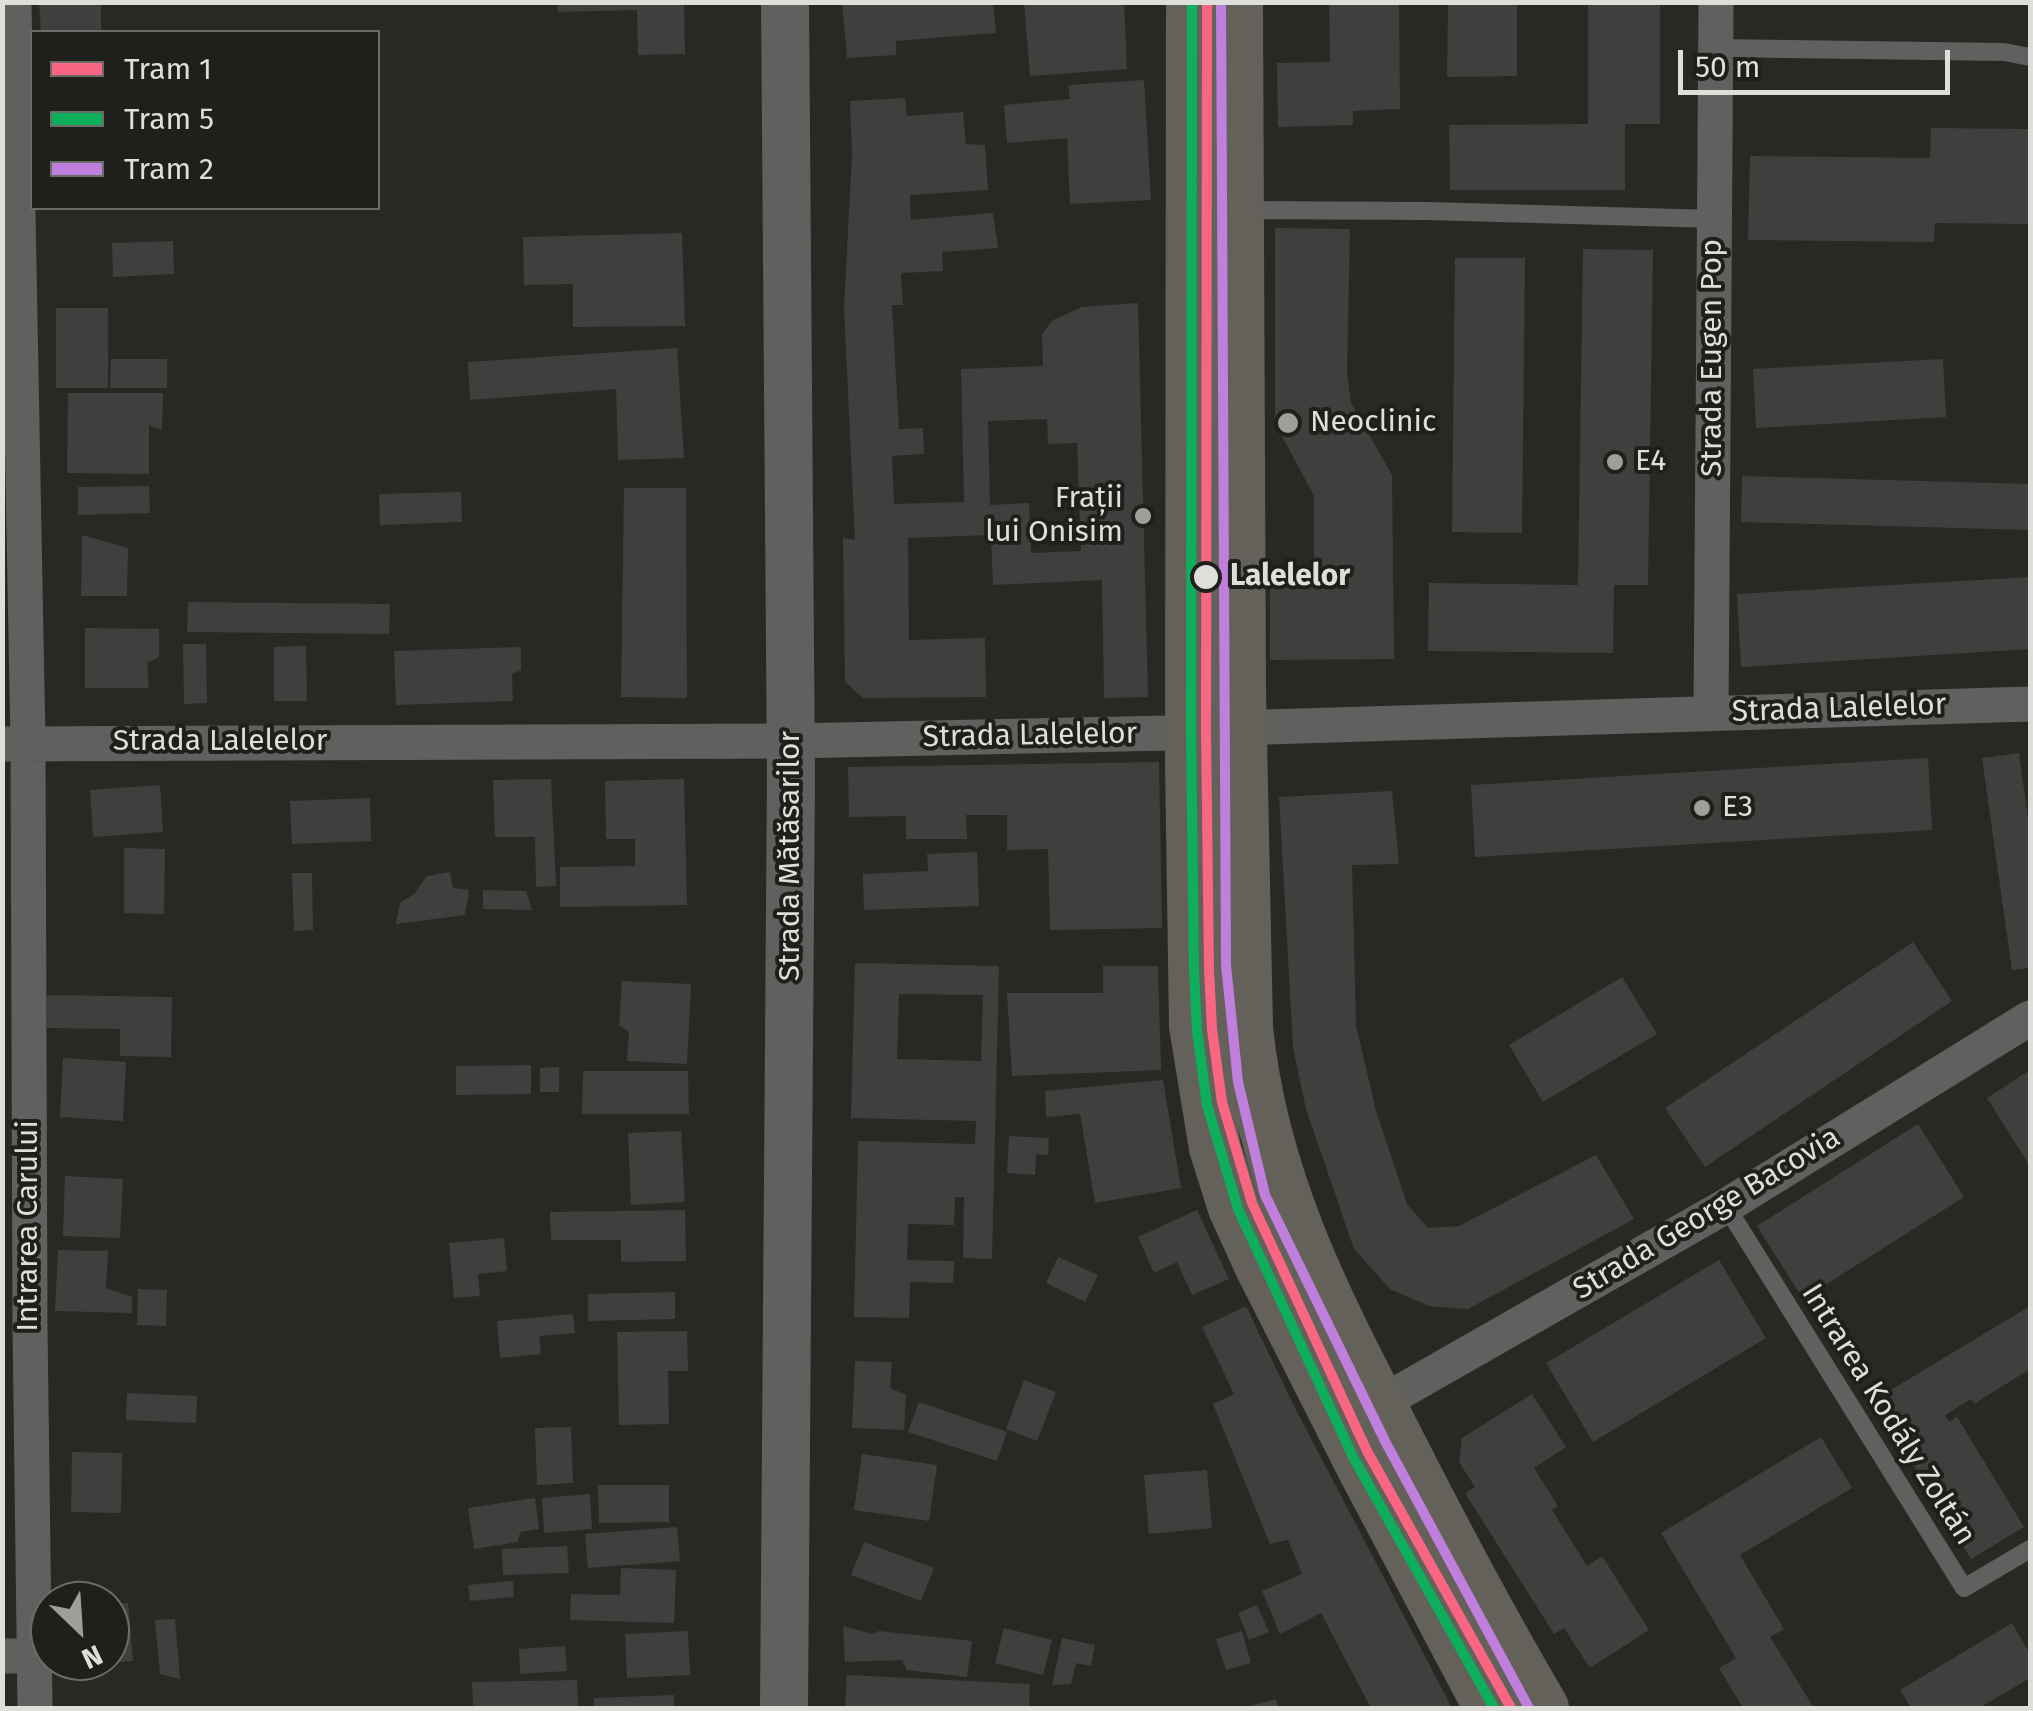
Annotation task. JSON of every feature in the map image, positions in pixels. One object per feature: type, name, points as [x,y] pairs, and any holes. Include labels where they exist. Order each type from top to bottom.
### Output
[{"type":"main road","points":[[1192,2],[1214,210],[1216,730],[1195,1026],[1215,1148],[1234,1208],[1261,1267],[1490,1708]]},
{"type":"main road","points":[[1214,210],[1236,2]]},
{"type":"main road","points":[[1216,730],[1258,1103],[1295,1228],[1380,1404],[1498,1632],[1543,1708]]},
{"type":"street","name":"Intrarea Carului","points":[[14,2],[18,1656],[35,1708]]},
{"type":"street","name":"Strada Mătăsarilor","points":[[784,2],[791,741],[784,1708]]},
{"type":"street","name":"Strada Eugen Pop","points":[[1711,713],[1716,2]]},
{"type":"street","name":"Strada Lalelelor","points":[[15,743],[791,741],[2030,704]]},
{"type":"street","name":"Strada George Bacovia","points":[[1380,1404],[1726,1206],[2030,1018]]},
{"type":"lane","points":[[1716,48],[2004,52],[2030,58]]},
{"type":"lane","points":[[1214,210],[1714,219]]},
{"type":"lane","name":"Intrarea Kodály Zoltán","points":[[1726,1206],[1964,1588],[2030,1549]]},
{"type":"building","points":[[39,2],[101,2],[101,30],[41,30]]},
{"type":"building","points":[[557,2],[684,2],[685,54],[638,55],[637,10],[558,12]]},
{"type":"building","points":[[842,2],[993,2],[996,33],[896,41],[896,55],[847,58]]},
{"type":"building","points":[[1024,2],[1124,2],[1127,69],[1030,76]]},
{"type":"building","points":[[1329,2],[1399,2],[1400,109],[1353,111],[1353,125],[1278,127],[1277,63],[1330,62]]},
{"type":"building","points":[[1448,2],[1517,2],[1517,76],[1447,77]]},
{"type":"building","points":[[1588,2],[1660,2],[1660,124],[1625,124],[1625,190],[1450,190],[1449,125],[1588,124]]},
{"type":"building","points":[[1144,80],[1151,200],[1070,204],[1067,138],[1007,143],[1004,105],[1070,99],[1068,85]]},
{"type":"building","points":[[905,98],[907,116],[963,112],[966,144],[985,145],[988,190],[910,195],[911,220],[993,213],[998,248],[942,252],[943,271],[901,273],[903,305],[892,305],[899,429],[923,428],[924,454],[892,456],[894,504],[964,502],[961,369],[1043,366],[1042,334],[1053,320],[1082,307],[1138,303],[1148,697],[1104,698],[1102,580],[993,585],[991,535],[908,538],[909,640],[985,638],[986,697],[863,698],[845,682],[843,538],[855,540],[844,308],[852,154],[850,101]],"holes":[[[1047,419],[1048,444],[1077,443],[1081,551],[1031,553],[1029,503],[990,505],[988,421]]]},
{"type":"building","points":[[1931,128],[2030,129],[2030,224],[1935,223],[1934,242],[1748,240],[1750,156],[1930,158]]},
{"type":"building","points":[[1275,228],[1350,229],[1347,373],[1351,403],[1392,475],[1394,659],[1270,660],[1270,573],[1314,572],[1314,496],[1275,423]]},
{"type":"building","points":[[682,233],[685,326],[573,327],[573,284],[524,285],[523,237]]},
{"type":"building","points":[[173,241],[174,274],[113,277],[112,243]]},
{"type":"building","name":"E4","points":[[1583,249],[1653,250],[1648,585],[1614,585],[1613,653],[1428,651],[1429,583],[1578,585]]},
{"type":"building","points":[[1455,258],[1525,258],[1522,533],[1452,532]]},
{"type":"building","points":[[56,308],[108,308],[108,388],[56,388]]},
{"type":"building","points":[[677,348],[684,458],[618,460],[616,389],[470,400],[468,362]]},
{"type":"building","points":[[111,359],[167,359],[167,388],[110,388]]},
{"type":"building","points":[[1943,359],[1946,417],[1756,428],[1753,369]]},
{"type":"building","points":[[68,393],[163,393],[162,430],[149,425],[149,474],[67,473]]},
{"type":"building","points":[[1742,476],[2030,484],[2030,530],[1741,522]]},
{"type":"building","points":[[149,486],[150,513],[78,515],[78,487]]},
{"type":"building","points":[[624,488],[686,488],[687,698],[621,697]]},
{"type":"building","points":[[461,492],[462,522],[380,525],[379,494]]},
{"type":"building","points":[[82,535],[128,548],[127,596],[81,596]]},
{"type":"building","points":[[2030,577],[2030,649],[1741,667],[1737,594]]},
{"type":"building","points":[[188,602],[390,604],[389,634],[187,632]]},
{"type":"building","points":[[85,628],[159,629],[159,657],[147,663],[149,688],[85,688]]},
{"type":"building","points":[[183,644],[206,644],[207,703],[184,704]]},
{"type":"building","points":[[306,646],[307,701],[274,701],[274,647]]},
{"type":"building","points":[[521,647],[521,670],[512,674],[513,701],[396,705],[394,651]]},
{"type":"building","points":[[2019,753],[2030,833],[2030,968],[2012,970],[1982,758]]},
{"type":"building","name":"E3","points":[[1928,758],[1932,830],[1475,857],[1471,785]]},
{"type":"building","points":[[1159,762],[1162,928],[1050,930],[1048,849],[1007,850],[1007,815],[966,815],[967,839],[906,839],[906,816],[849,817],[848,767]]},
{"type":"building","points":[[551,779],[556,886],[536,887],[535,837],[495,837],[493,780]]},
{"type":"building","points":[[684,779],[687,905],[560,907],[560,867],[635,866],[635,839],[606,839],[605,781]]},
{"type":"building","points":[[160,785],[163,832],[93,837],[90,790]]},
{"type":"building","points":[[1392,791],[1399,864],[1352,865],[1356,1025],[1376,1111],[1407,1204],[1428,1228],[1459,1226],[1596,1155],[1634,1219],[1468,1309],[1429,1306],[1390,1289],[1354,1249],[1306,1109],[1293,1048],[1279,797]]},
{"type":"building","points":[[370,798],[371,841],[292,844],[290,801]]},
{"type":"building","points":[[124,848],[165,849],[164,914],[124,913]]},
{"type":"building","points":[[977,852],[979,906],[864,910],[863,874],[928,871],[927,854]]},
{"type":"building","points":[[450,872],[453,888],[469,890],[465,915],[396,924],[400,903],[414,894],[427,876]]},
{"type":"building","points":[[292,873],[312,873],[313,930],[294,931]]},
{"type":"building","points":[[483,890],[526,891],[532,910],[483,909]]},
{"type":"building","points":[[1913,942],[1952,1001],[1705,1167],[1665,1108]]},
{"type":"building","points":[[855,963],[999,966],[992,1259],[963,1258],[964,1197],[955,1197],[954,1225],[908,1224],[907,1260],[954,1261],[953,1283],[910,1282],[909,1318],[854,1317],[858,1141],[975,1144],[976,1121],[851,1118]],"holes":[[[899,994],[983,995],[981,1061],[897,1059]]]},
{"type":"building","points":[[1103,966],[1158,966],[1161,1070],[1012,1076],[1007,993],[1103,993]]},
{"type":"building","points":[[1622,977],[1657,1034],[1543,1102],[1509,1045]]},
{"type":"building","points":[[622,981],[691,984],[687,1064],[627,1061],[629,1032],[619,1025]]},
{"type":"building","points":[[47,995],[172,997],[171,1057],[120,1056],[120,1029],[47,1028]]},
{"type":"building","points":[[63,1058],[126,1062],[123,1121],[60,1117]]},
{"type":"building","points":[[531,1065],[531,1094],[456,1095],[456,1066]]},
{"type":"building","points":[[559,1067],[559,1092],[540,1092],[540,1068]]},
{"type":"building","points":[[2030,1070],[2030,1161],[2028,1163],[1987,1098]]},
{"type":"building","points":[[583,1071],[688,1071],[689,1114],[582,1114]]},
{"type":"building","points":[[1163,1080],[1181,1188],[1095,1203],[1080,1114],[1046,1117],[1045,1091]]},
{"type":"building","points":[[1918,1124],[1964,1197],[1803,1299],[1757,1226]]},
{"type":"building","points":[[681,1131],[685,1202],[631,1205],[628,1133]]},
{"type":"building","points":[[1009,1136],[1049,1138],[1048,1155],[1036,1154],[1035,1175],[1007,1173]]},
{"type":"building","points":[[65,1176],[123,1179],[120,1238],[63,1236]]},
{"type":"building","points":[[685,1210],[686,1261],[621,1262],[621,1240],[551,1240],[550,1212]]},
{"type":"building","points":[[1197,1210],[1229,1279],[1192,1295],[1177,1262],[1154,1273],[1138,1237]]},
{"type":"building","points":[[504,1238],[507,1271],[478,1274],[480,1296],[454,1298],[449,1243]]},
{"type":"building","points":[[58,1250],[108,1251],[106,1288],[132,1297],[132,1313],[55,1311]]},
{"type":"building","points":[[1058,1257],[1098,1275],[1085,1302],[1046,1283]]},
{"type":"building","points":[[1719,1260],[1766,1338],[1593,1442],[1546,1363]]},
{"type":"building","points":[[138,1289],[167,1290],[166,1326],[137,1325]]},
{"type":"building","points":[[675,1292],[675,1319],[588,1321],[588,1294]]},
{"type":"building","points":[[1246,1306],[1452,1708],[1371,1708],[1321,1613],[1280,1634],[1262,1591],[1302,1574],[1288,1540],[1270,1544],[1213,1404],[1234,1394],[1202,1327]]},
{"type":"building","points":[[2030,1306],[2030,1369],[1974,1404],[1971,1399],[1945,1415],[1949,1422],[1957,1417],[2024,1527],[1971,1559],[1874,1400]]},
{"type":"building","points":[[573,1314],[575,1333],[539,1336],[541,1354],[500,1358],[497,1321]]},
{"type":"building","points":[[687,1331],[688,1371],[668,1371],[669,1424],[619,1425],[617,1332]]},
{"type":"building","points":[[855,1361],[892,1362],[890,1388],[906,1395],[904,1430],[852,1428]]},
{"type":"building","points":[[1024,1380],[1056,1392],[1037,1441],[1006,1429]]},
{"type":"building","points":[[127,1393],[197,1396],[196,1423],[126,1420]]},
{"type":"building","points":[[1532,1394],[1566,1447],[1534,1468],[1558,1506],[1552,1510],[1587,1566],[1602,1556],[1649,1630],[1590,1668],[1564,1628],[1554,1634],[1465,1493],[1475,1487],[1459,1462],[1462,1438]]},
{"type":"building","points":[[919,1402],[1007,1432],[997,1461],[908,1432]]},
{"type":"building","points":[[571,1427],[573,1483],[537,1485],[535,1428]]},
{"type":"building","points":[[1821,1437],[1852,1488],[1740,1555],[1784,1629],[1770,1637],[1814,1708],[1743,1708],[1719,1668],[1736,1658],[1661,1533]]},
{"type":"building","points":[[72,1452],[122,1453],[121,1513],[71,1512]]},
{"type":"building","points":[[862,1454],[937,1465],[929,1521],[854,1510]]},
{"type":"building","points":[[1207,1470],[1212,1528],[1149,1534],[1144,1475]]},
{"type":"building","points":[[598,1485],[669,1485],[669,1522],[599,1523]]},
{"type":"building","points":[[590,1494],[592,1529],[544,1533],[542,1498]]},
{"type":"building","points":[[535,1498],[539,1529],[520,1532],[518,1542],[474,1549],[468,1508]]},
{"type":"building","points":[[677,1527],[680,1561],[588,1568],[585,1534]]},
{"type":"building","points":[[864,1542],[934,1568],[921,1601],[851,1575]]},
{"type":"building","points":[[567,1546],[569,1573],[503,1575],[502,1549]]},
{"type":"building","points":[[621,1568],[676,1570],[674,1623],[570,1620],[571,1594],[620,1595]]},
{"type":"building","points":[[513,1581],[514,1597],[470,1601],[468,1585]]},
{"type":"building","points":[[1257,1605],[1269,1632],[1249,1640],[1238,1613]]},
{"type":"building","points":[[175,1619],[180,1679],[160,1674],[155,1620]]},
{"type":"building","points":[[2012,1623],[2030,1654],[2030,1678],[1979,1708],[1911,1708],[1900,1690]]},
{"type":"building","points":[[843,1626],[872,1634],[879,1631],[972,1641],[967,1677],[907,1670],[902,1660],[845,1662]]},
{"type":"building","points":[[1004,1628],[1052,1640],[1043,1675],[995,1663]]},
{"type":"building","points":[[688,1631],[690,1675],[627,1678],[625,1634]]},
{"type":"building","points":[[1242,1631],[1251,1663],[1226,1670],[1216,1639]]},
{"type":"building","points":[[1062,1638],[1095,1645],[1091,1666],[1076,1663],[1071,1684],[1052,1685]]},
{"type":"building","points":[[565,1646],[567,1671],[520,1674],[519,1649]]},
{"type":"building","points":[[847,1675],[1030,1684],[1029,1708],[845,1708]]},
{"type":"building","points":[[577,1680],[578,1706],[473,1708],[472,1682]]},
{"type":"building","points":[[674,1695],[674,1708],[594,1708],[594,1698]]},
{"type":"building","points":[[1276,1699],[1278,1708],[1245,1708],[1245,1707]]},
{"type":"tram line","name":"5","points":[[1192,2],[1194,970],[1207,1105],[1238,1209],[1353,1457],[1494,1708]]},
{"type":"tram line","name":"1","points":[[1207,2],[1209,970],[1222,1102],[1252,1203],[1367,1451],[1511,1708]]},
{"type":"tram line","name":"2","points":[[1221,2],[1226,965],[1238,1082],[1265,1195],[1386,1443],[1529,1708]]},
{"type":"place","name":"Neoclinic","points":[[1288,423]]},
{"type":"place","name":"E4","points":[[1615,462]]},
{"type":"place","name":"Frații lui Onisim","points":[[1143,516]]},
{"type":"place","name":"Lalelelor","points":[[1206,577]]},
{"type":"place","name":"E3","points":[[1702,808]]}]
